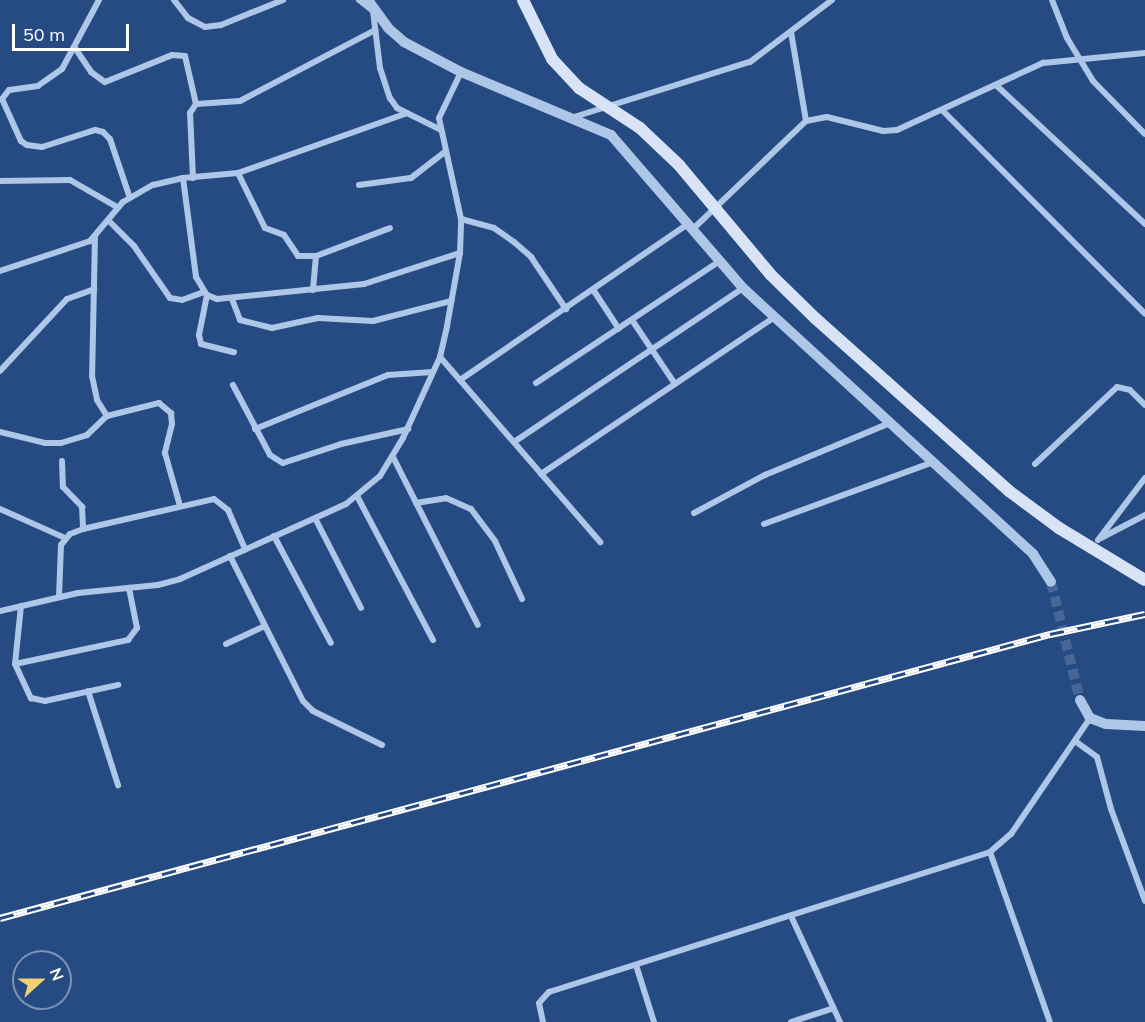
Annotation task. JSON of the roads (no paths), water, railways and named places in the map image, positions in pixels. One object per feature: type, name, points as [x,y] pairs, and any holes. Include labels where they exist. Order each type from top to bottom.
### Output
[{"type":"main road","points":[[523,0],[552,59],[579,88],[640,128],[679,165],[770,274],[815,318],[1009,491],[1059,528],[1145,580]]},
{"type":"street","points":[[99,0],[75,48],[51,80],[38,86],[9,90],[4,94],[3,106],[21,141],[27,145],[42,147],[95,130],[103,132],[110,139],[130,198]]},
{"type":"street","points":[[174,0],[196,24],[214,27],[283,0]]},
{"type":"street","points":[[359,0],[404,42],[461,72],[574,117],[611,135],[692,225],[744,288],[1033,554],[1051,582]]},
{"type":"street","points":[[368,0],[373,11],[384,83],[397,108],[441,130]]},
{"type":"street","points":[[574,117],[728,71],[750,62],[832,0]]},
{"type":"street","points":[[1052,0],[1077,57],[1093,81],[1145,134]]},
{"type":"street","points":[[196,104],[240,100],[375,30]]},
{"type":"street","points":[[791,32],[806,121]]},
{"type":"street","points":[[75,48],[91,72],[105,82],[172,55],[185,56],[196,104],[190,113],[193,177]]},
{"type":"street","points":[[460,380],[692,225],[806,121],[827,117],[883,131],[897,130],[943,111],[1043,63],[1077,57],[1145,53]]},
{"type":"street","points":[[0,611],[59,597],[180,579],[315,518],[357,496],[380,476],[408,429],[440,357],[460,253],[461,219],[441,130],[442,108],[461,72]]},
{"type":"street","points":[[996,86],[1145,224]]},
{"type":"street","points":[[943,111],[1145,313]]},
{"type":"street","points":[[0,272],[78,248],[95,237],[117,207],[153,185],[183,178],[238,173],[407,113]]},
{"type":"street","points":[[358,185],[411,178],[446,151]]},
{"type":"street","points":[[238,173],[265,228],[284,235],[298,256],[316,256],[390,228]]},
{"type":"street","points":[[183,178],[196,277],[205,293],[199,335],[201,344],[234,352]]},
{"type":"street","points":[[0,181],[70,180],[117,207]]},
{"type":"street","points":[[461,219],[494,228],[514,242],[531,257],[566,309]]},
{"type":"street","points":[[108,220],[134,246],[170,298],[182,300],[205,293],[232,299],[379,281],[460,253]]},
{"type":"street","points":[[95,237],[93,388],[102,412],[107,416],[117,417],[151,403],[166,407],[172,424],[165,453],[180,506]]},
{"type":"street","points":[[313,290],[316,256]]},
{"type":"street","points":[[536,383],[722,260]]},
{"type":"street","points":[[514,442],[744,288]]},
{"type":"street","points":[[0,371],[67,299],[94,290]]},
{"type":"street","points":[[594,291],[619,329]]},
{"type":"street","points":[[232,299],[240,320],[272,328],[318,318],[360,323],[451,301]]},
{"type":"street","points":[[542,474],[776,317]]},
{"type":"street","points":[[632,320],[675,384]]},
{"type":"street","points":[[440,357],[600,542]]},
{"type":"street","points":[[255,429],[388,375],[433,372]]},
{"type":"street","points":[[233,385],[270,455],[283,463],[341,444],[408,429]]},
{"type":"street","points":[[1035,464],[1117,387],[1130,390],[1145,405]]},
{"type":"street","points":[[0,432],[45,443],[61,443],[87,435],[107,416]]},
{"type":"street","points":[[694,513],[744,484],[890,423]]},
{"type":"street","points":[[393,457],[478,625]]},
{"type":"street","points":[[62,461],[63,487],[82,507],[83,529]]},
{"type":"street","points":[[764,524],[934,462]]},
{"type":"street","points":[[1145,478],[1098,540],[1145,515]]},
{"type":"street","points":[[357,496],[434,640]]},
{"type":"street","points":[[416,503],[446,498],[471,509],[495,541],[522,599]]},
{"type":"street","points":[[59,597],[61,544],[65,538],[83,529],[205,499],[222,503],[245,549]]},
{"type":"street","points":[[0,509],[65,538]]},
{"type":"street","points":[[315,518],[361,608]]},
{"type":"street","points":[[274,536],[331,643]]},
{"type":"street","points":[[230,556],[303,701],[313,711],[382,745]]},
{"type":"street","points":[[15,664],[128,640],[137,628],[129,588]]},
{"type":"street","points":[[21,606],[15,664],[24,691],[38,701],[118,685]]},
{"type":"street","points":[[226,644],[265,626]]},
{"type":"street","points":[[88,691],[118,785]]},
{"type":"street","points":[[1080,700],[1090,718],[1114,725],[1145,726]]},
{"type":"street","points":[[543,1022],[539,1003],[549,992],[990,852],[1011,834],[1090,718]]},
{"type":"street","points":[[1075,741],[1097,757],[1111,809],[1145,902]]},
{"type":"street","points":[[990,852],[1050,1022]]},
{"type":"street","points":[[791,916],[840,1022]]},
{"type":"street","points":[[636,965],[654,1022]]},
{"type":"street","points":[[791,1022],[834,1008]]},
{"type":"tunnel","points":[[1051,582],[1080,700]]},
{"type":"railway","points":[[0,918],[1050,634],[1145,614]]}]
